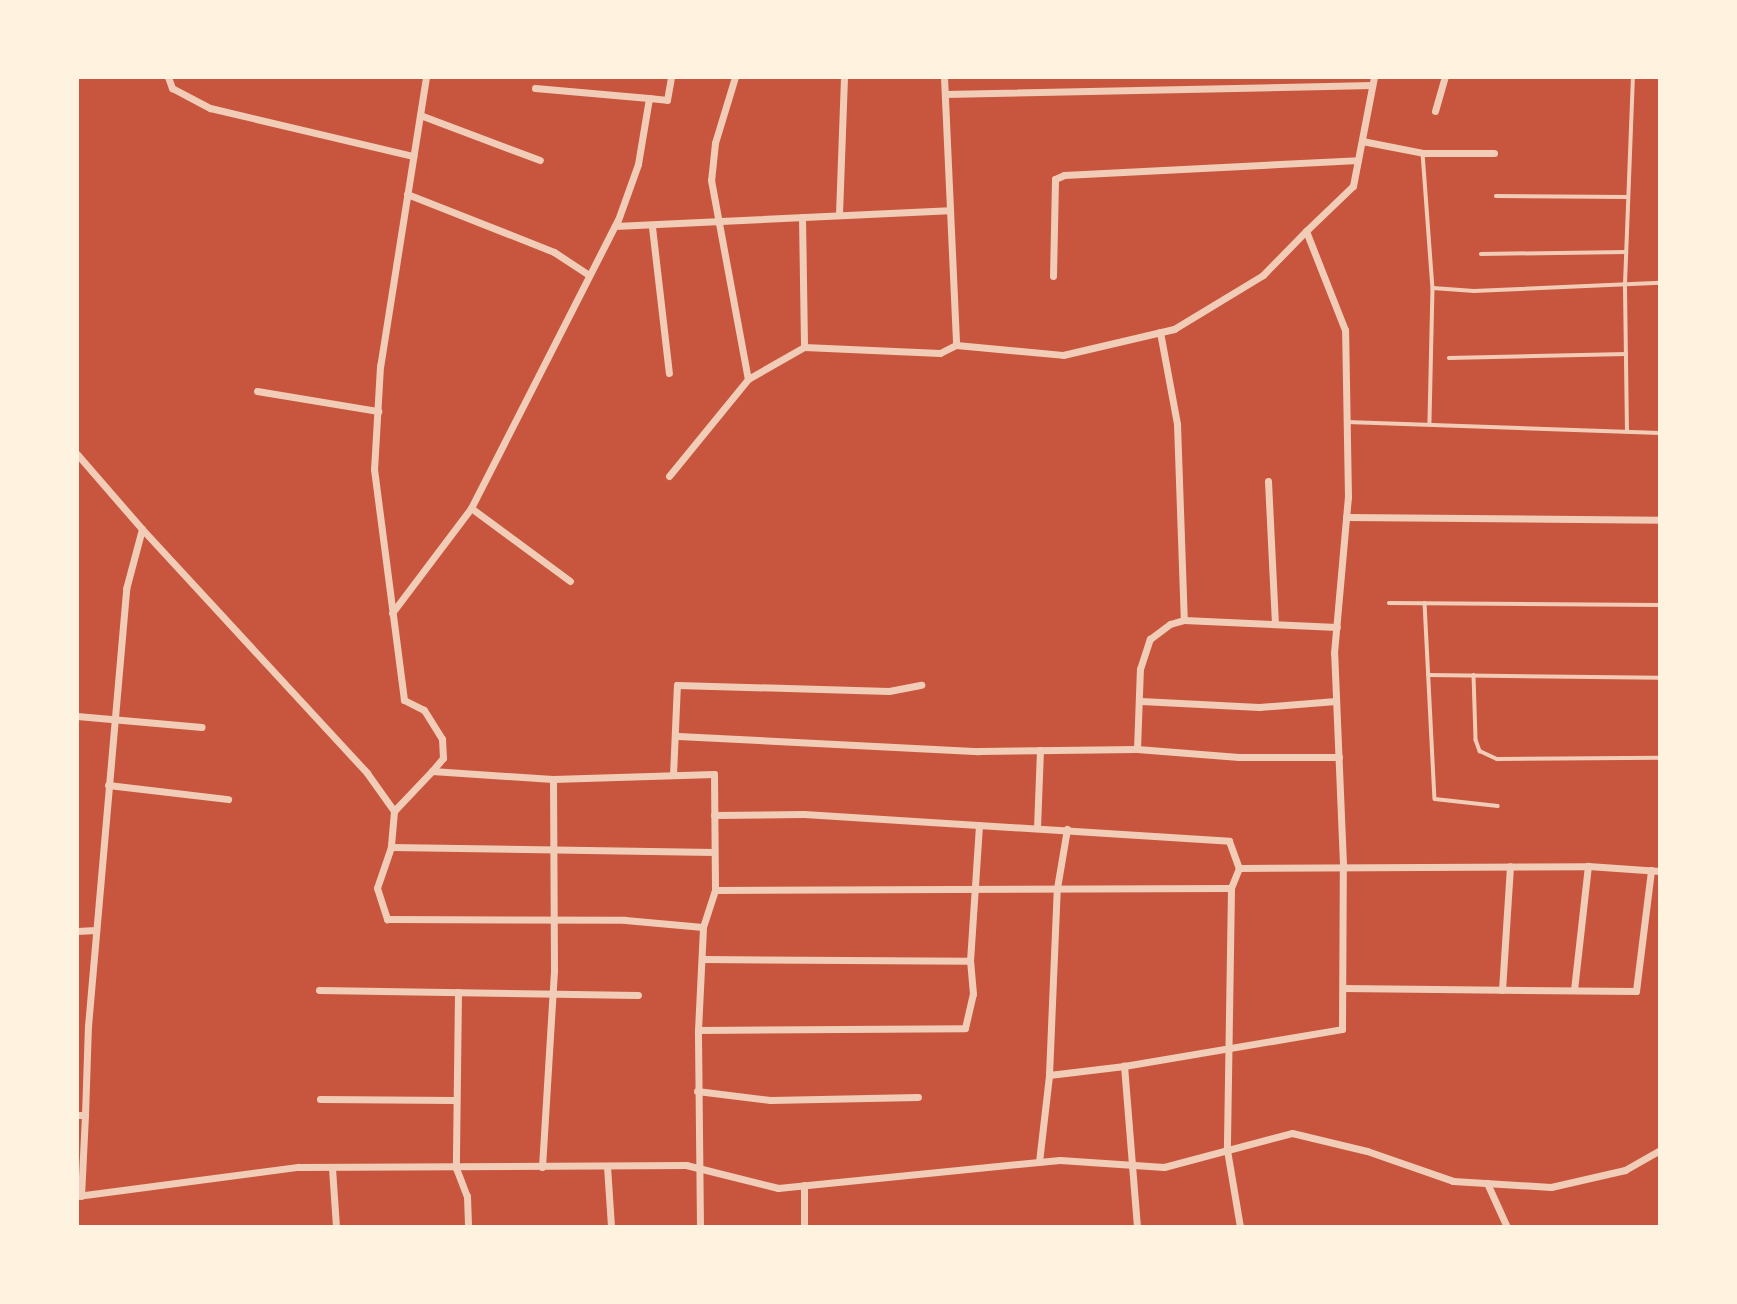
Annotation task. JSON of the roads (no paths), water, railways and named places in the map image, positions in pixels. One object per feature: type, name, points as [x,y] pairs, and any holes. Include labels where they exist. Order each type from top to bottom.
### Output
[{"type":"street","points":[[168,77],[172,88],[210,108],[413,156]]},
{"type":"street","points":[[426,77],[380,366],[374,469],[404,700],[424,710],[442,739],[443,758],[394,811],[391,846],[377,888],[387,919],[677,922],[703,927]]},
{"type":"street","points":[[535,88],[667,100],[671,77]]},
{"type":"street","points":[[735,77],[715,143],[711,180],[722,222],[748,379]]},
{"type":"street","points":[[839,214],[844,77]]},
{"type":"street","points":[[944,77],[956,345]]},
{"type":"street","points":[[1436,111],[1445,77]]},
{"type":"street","points":[[669,477],[748,379],[804,346],[940,353],[956,345],[1063,355],[1174,329],[1263,275],[1353,186],[1373,81],[945,94]]},
{"type":"street","points":[[392,613],[471,508],[615,226],[638,164],[649,98]]},
{"type":"street","points":[[420,115],[540,160]]},
{"type":"street","points":[[1362,141],[1423,153],[1494,153]]},
{"type":"street","points":[[1053,276],[1055,179],[1064,175],[1358,160]]},
{"type":"street","points":[[407,194],[554,252],[589,275]]},
{"type":"street","points":[[615,226],[652,228],[839,214],[949,210]]},
{"type":"street","points":[[802,217],[804,346]]},
{"type":"street","points":[[652,228],[669,373]]},
{"type":"street","points":[[1049,1075],[1124,1066],[1227,1046],[1342,1029],[1343,864],[1336,701],[1337,627],[1346,517],[1345,330],[1306,231]]},
{"type":"street","points":[[1160,332],[1177,424],[1184,620]]},
{"type":"street","points":[[257,391],[377,411]]},
{"type":"street","points":[[77,454],[142,529],[367,773],[394,811]]},
{"type":"street","points":[[1268,481],[1275,623]]},
{"type":"street","points":[[471,508],[570,581]]},
{"type":"street","points":[[1346,517],[1660,520]]},
{"type":"street","points":[[142,529],[126,589],[81,1115],[79,1196],[298,1167],[607,1166],[699,1169],[778,1188],[1039,1162],[1164,1167],[1292,1133],[1367,1151],[1453,1181],[1551,1187],[1625,1170],[1660,1150]]},
{"type":"street","points":[[1137,749],[1142,701],[1140,669],[1150,639],[1184,620],[1198,624],[1275,623],[1337,627]]},
{"type":"street","points":[[673,775],[678,736],[677,684],[890,691],[921,685]]},
{"type":"street","points":[[1142,701],[1259,707],[1336,701]]},
{"type":"street","points":[[77,716],[202,727]]},
{"type":"street","points":[[678,736],[979,751],[1137,749],[1239,757],[1339,757]]},
{"type":"street","points":[[1037,828],[1040,750]]},
{"type":"street","points":[[432,771],[553,779],[714,774],[715,890],[703,927],[698,1030],[700,1227]]},
{"type":"street","points":[[542,1167],[552,994],[553,779]]},
{"type":"street","points":[[108,785],[228,799]]},
{"type":"street","points":[[714,815],[804,814],[1066,828],[1229,841],[1239,868],[1231,888],[1234,925],[1227,1046],[1227,1150],[1240,1227]]},
{"type":"street","points":[[698,1030],[965,1028],[973,994],[970,961],[979,825]]},
{"type":"street","points":[[1039,1162],[1044,1090],[1049,1075],[1058,888],[1066,828]]},
{"type":"street","points":[[391,846],[715,852]]},
{"type":"street","points":[[1239,868],[1343,864],[1588,866],[1656,871],[1636,991],[1343,988]]},
{"type":"street","points":[[1502,990],[1510,866]]},
{"type":"street","points":[[1574,990],[1588,866]]},
{"type":"street","points":[[715,890],[1231,888]]},
{"type":"street","points":[[77,931],[96,930]]},
{"type":"street","points":[[702,959],[970,961]]},
{"type":"street","points":[[320,990],[638,995]]},
{"type":"street","points":[[458,992],[454,1100],[456,1168],[467,1196],[468,1227]]},
{"type":"street","points":[[77,1026],[89,1026]]},
{"type":"street","points":[[1124,1066],[1137,1227]]},
{"type":"street","points":[[697,1091],[770,1100],[918,1097]]},
{"type":"street","points":[[320,1099],[454,1100]]},
{"type":"street","points":[[607,1166],[611,1227]]},
{"type":"street","points":[[332,1168],[335,1227]]},
{"type":"street","points":[[1487,1183],[1507,1227]]},
{"type":"street","points":[[804,1185],[804,1227]]},
{"type":"lane","points":[[1627,432],[1625,284],[1633,77]]},
{"type":"lane","points":[[1423,153],[1433,288],[1430,425]]},
{"type":"lane","points":[[1496,196],[1628,197]]},
{"type":"lane","points":[[1481,254],[1626,252]]},
{"type":"lane","points":[[1433,288],[1474,291],[1660,283]]},
{"type":"lane","points":[[1449,358],[1626,354]]},
{"type":"lane","points":[[1346,422],[1660,433]]},
{"type":"lane","points":[[1389,603],[1660,605]]},
{"type":"lane","points":[[1425,603],[1435,799],[1498,806]]},
{"type":"lane","points":[[1474,675],[1476,740],[1480,751],[1497,759],[1660,758]]},
{"type":"lane","points":[[1429,676],[1660,678]]}]
